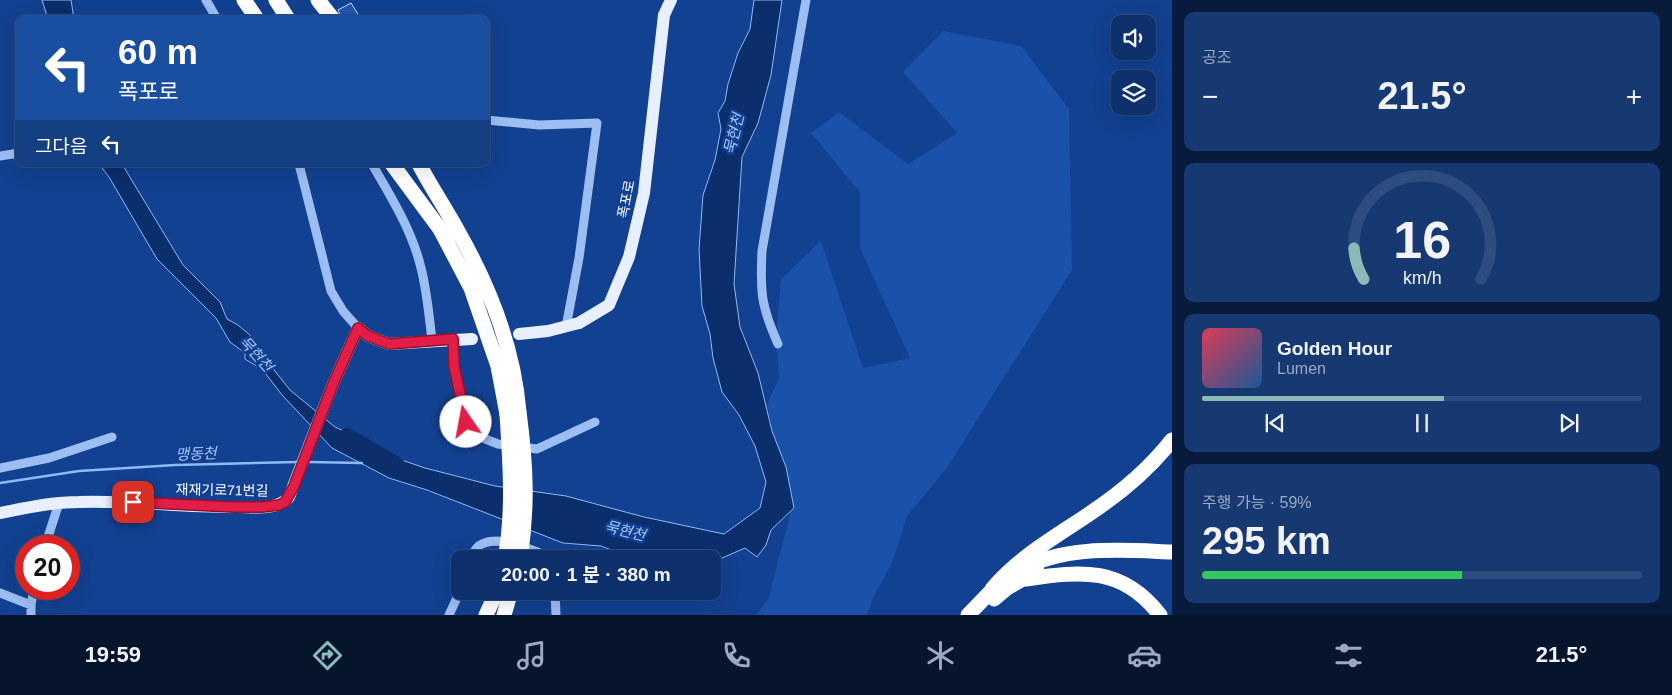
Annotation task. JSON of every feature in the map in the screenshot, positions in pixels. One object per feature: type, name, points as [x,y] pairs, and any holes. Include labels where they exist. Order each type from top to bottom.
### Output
[{"type":"highway","points":[[244,0],[254,15]]},
{"type":"highway","points":[[276,0],[285,15]]},
{"type":"highway","points":[[318,0],[330,15]]},
{"type":"highway","points":[[394,167],[440,230],[471,288],[498,366],[525,450],[526,478],[521,550]]},
{"type":"highway","points":[[420,167],[462,238],[487,289],[514,368],[510,460],[511,498],[505,550]]},
{"type":"highway","points":[[968,615],[1005,574],[1023,558],[1052,537],[1093,512],[1129,484],[1158,458],[1172,440]]},
{"type":"highway","points":[[992,588],[1029,565],[1058,556],[1102,550],[1172,552]]},
{"type":"highway","points":[[979,615],[1007,588],[1019,580],[1058,564],[1079,560],[1107,559],[1172,560]]},
{"type":"highway","points":[[1019,580],[1064,574],[1112,578],[1136,591],[1160,615]]},
{"type":"highway","points":[[486,615],[493,600]]},
{"type":"highway","points":[[493,615],[496,600]]},
{"type":"highway","points":[[504,615],[508,600]]},
{"type":"highway","points":[[514,615],[515,600]]},
{"type":"main road","name":"폭포로","points":[[519,334],[548,331],[579,323],[609,304],[629,257],[644,194],[664,15],[671,0]]},
{"type":"main road","points":[[358,328],[368,336],[389,344],[472,339]]},
{"type":"main road","name":"재재기로71번길","points":[[0,513],[59,503],[117,502],[262,507],[279,505],[285,502],[294,486],[333,384],[358,328]]},
{"type":"street","points":[[206,0],[215,15]]},
{"type":"street","points":[[778,344],[766,317],[762,300],[760,282],[762,251],[806,0]]},
{"type":"street","points":[[490,120],[539,124],[597,123],[579,258],[566,327]]},
{"type":"street","points":[[0,156],[15,154]]},
{"type":"street","points":[[300,167],[331,291],[343,311],[358,328]]},
{"type":"street","points":[[374,167],[402,216],[416,252],[426,292],[432,340]]},
{"type":"street","points":[[453,339],[454,366],[466,422],[475,435],[498,444],[537,449],[596,422]]},
{"type":"street","points":[[0,468],[49,458],[112,437]]},
{"type":"street","points":[[49,535],[59,503]]},
{"type":"street","points":[[475,550],[481,544],[497,541],[532,550]]},
{"type":"street","points":[[0,593],[31,605]]},
{"type":"street","points":[[31,615],[32,600]]},
{"type":"street","points":[[449,615],[456,600]]},
{"type":"street","points":[[555,600],[556,615]]},
{"type":"shaded area","points":[[943,31],[1021,46],[1069,109],[1072,270],[946,469],[907,516],[892,563],[874,596],[867,615],[756,615],[768,600],[790,515],[767,404],[779,378],[776,339],[781,279],[821,241],[863,368],[910,358],[860,248],[860,192],[811,133],[839,112],[908,164],[957,133],[903,72]]},
{"type":"water","points":[[42,0],[71,0],[73,15],[47,15]]},
{"type":"water","points":[[754,0],[782,0],[771,75],[758,123],[742,157],[734,284],[740,327],[758,373],[772,431],[786,467],[794,508],[771,530],[766,545],[757,557],[745,548],[721,558],[721,550],[611,550],[601,546],[563,543],[427,490],[389,478],[332,448],[282,395],[262,369],[245,359],[245,353],[230,342],[216,318],[157,259],[101,167],[124,167],[183,265],[220,302],[227,319],[251,336],[255,346],[290,390],[335,427],[348,433],[373,454],[393,457],[425,468],[495,486],[566,496],[644,517],[724,534],[760,508],[766,482],[755,446],[739,415],[722,392],[702,306],[699,249],[703,195],[715,160],[721,129],[718,113],[725,101],[728,84],[738,53],[750,29]]},
{"type":"building","points":[[351,3],[358,15],[340,15],[338,10]]},
{"type":"waterway","name":"묵현천","points":[[347,436],[397,465]]},
{"type":"waterway","name":"맹동천","points":[[0,483],[79,471],[175,465],[297,462]]},
{"type":"waterway","name":"맹동천","points":[[308,462],[362,463]]},
{"type":"route","points":[[133,502],[262,507],[279,505],[285,502],[294,486],[333,384],[358,328],[368,336],[389,344],[453,339],[454,366],[466,422]]}]
